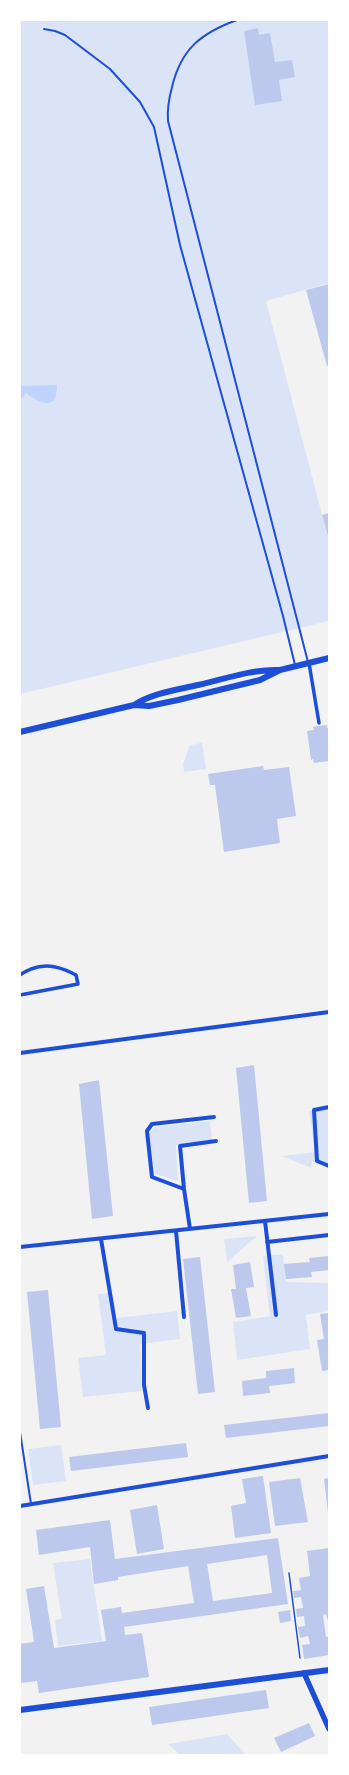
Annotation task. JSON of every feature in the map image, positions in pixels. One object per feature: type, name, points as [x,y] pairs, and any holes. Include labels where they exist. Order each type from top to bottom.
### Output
[{"type":"main road","points":[[134,705],[149,706],[178,700],[260,680],[280,670],[329,658]]},
{"type":"main road","points":[[20,732],[134,705],[147,698],[251,672],[280,670]]},
{"type":"main road","points":[[20,1710],[329,1670]]},
{"type":"street","points":[[309,663],[319,724]]},
{"type":"street","points":[[20,975],[36,968],[48,965],[76,975],[78,984],[20,994]]},
{"type":"street","points":[[20,1053],[329,1012]]},
{"type":"street","points":[[329,1107],[314,1110],[317,1162],[329,1166]]},
{"type":"street","points":[[184,1189],[152,1176],[147,1131],[152,1124],[214,1117]]},
{"type":"street","points":[[190,1229],[180,1146],[216,1141]]},
{"type":"street","points":[[20,1247],[329,1214]]},
{"type":"street","points":[[265,1221],[276,1315]]},
{"type":"street","points":[[176,1231],[184,1317]]},
{"type":"street","points":[[267,1242],[329,1235]]},
{"type":"street","points":[[101,1239],[116,1329],[144,1333],[144,1385],[148,1408]]},
{"type":"street","points":[[20,1506],[329,1456]]},
{"type":"street","points":[[304,1673],[329,1729]]},
{"type":"lane","points":[[237,20],[208,32],[186,53],[179,65],[173,84],[167,110],[168,121],[309,663]]},
{"type":"lane","points":[[44,29],[55,31],[70,39],[110,69],[140,102],[154,127],[180,245],[283,616],[295,666]]},
{"type":"lane","points":[[20,1432],[31,1505]]},
{"type":"path","points":[[289,1573],[300,1658]]},
{"type":"shaded area","points":[[20,20],[329,20],[329,283],[266,301],[329,541],[329,621],[20,694]]},
{"type":"shaded area","points":[[202,743],[206,769],[184,772],[183,764],[190,745]]},
{"type":"shaded area","points":[[329,1108],[329,1164],[312,1162],[311,1168],[282,1156],[315,1152],[309,1111]]},
{"type":"shaded area","points":[[210,1121],[212,1140],[176,1145],[178,1181],[155,1174],[149,1133],[155,1127]]},
{"type":"shaded area","points":[[257,1236],[227,1262],[224,1239]]},
{"type":"shaded area","points":[[283,1254],[286,1282],[329,1283],[329,1311],[306,1315],[310,1349],[237,1360],[233,1322],[270,1316],[263,1256]]},
{"type":"shaded area","points":[[112,1293],[117,1318],[177,1311],[180,1339],[140,1344],[142,1391],[83,1397],[78,1358],[106,1355],[98,1294]]},
{"type":"shaded area","points":[[61,1445],[66,1481],[33,1485],[28,1449]]},
{"type":"shaded area","points":[[90,1559],[102,1641],[58,1646],[55,1620],[62,1619],[53,1563]]},
{"type":"shaded area","points":[[227,1734],[246,1755],[180,1755],[168,1744]]},
{"type":"water","points":[[57,385],[56,394],[51,402],[42,402],[26,393],[20,400],[20,386]]},
{"type":"building","points":[[258,28],[259,35],[270,33],[275,62],[292,60],[295,77],[279,80],[282,101],[255,105],[244,31]]},
{"type":"building","points":[[329,284],[329,365],[327,366],[306,290]]},
{"type":"building","points":[[329,513],[329,540],[322,515]]},
{"type":"building","points":[[327,725],[327,728],[329,728],[329,761],[314,763],[313,759],[311,760],[307,731],[314,730],[313,727]]},
{"type":"building","points":[[263,766],[264,770],[289,767],[296,816],[277,819],[280,843],[224,852],[215,785],[210,785],[208,774]]},
{"type":"building","points":[[254,1065],[267,1201],[249,1203],[236,1068]]},
{"type":"building","points":[[99,1080],[113,1216],[92,1219],[79,1084]]},
{"type":"building","points":[[329,1256],[329,1270],[311,1272],[312,1277],[286,1279],[284,1264],[310,1262],[309,1258]]},
{"type":"building","points":[[200,1257],[215,1392],[198,1394],[183,1259]]},
{"type":"building","points":[[250,1262],[254,1287],[246,1288],[251,1316],[236,1318],[231,1289],[236,1289],[233,1265]]},
{"type":"building","points":[[48,1290],[61,1427],[40,1429],[27,1292]]},
{"type":"building","points":[[329,1313],[329,1370],[322,1371],[317,1340],[324,1339],[320,1314]]},
{"type":"building","points":[[294,1368],[295,1383],[269,1386],[270,1393],[243,1396],[242,1381],[266,1378],[266,1371]]},
{"type":"building","points":[[329,1413],[329,1426],[226,1438],[224,1425]]},
{"type":"building","points":[[186,1443],[188,1457],[71,1471],[69,1457]]},
{"type":"building","points":[[263,1476],[271,1533],[235,1538],[231,1506],[246,1503],[242,1479]]},
{"type":"building","points":[[300,1478],[308,1522],[275,1526],[269,1482]]},
{"type":"building","points":[[329,1478],[329,1513],[328,1513],[324,1479]]},
{"type":"building","points":[[157,1505],[164,1549],[137,1554],[130,1510]]},
{"type":"building","points":[[110,1520],[115,1559],[278,1538],[288,1604],[124,1627],[125,1635],[142,1633],[149,1677],[39,1693],[37,1681],[20,1683],[20,1644],[34,1642],[26,1589],[44,1586],[54,1648],[106,1641],[101,1610],[121,1607],[122,1613],[194,1603],[188,1566],[118,1577],[118,1580],[94,1584],[90,1547],[39,1555],[36,1530]],"holes":[[[267,1555],[272,1593],[213,1601],[207,1564]]]},
{"type":"building","points":[[329,1548],[329,1625],[326,1614],[323,1615],[326,1637],[329,1636],[329,1655],[304,1659],[302,1645],[310,1644],[308,1636],[300,1638],[298,1627],[305,1626],[304,1616],[297,1617],[296,1609],[303,1608],[301,1597],[294,1598],[293,1591],[301,1590],[299,1578],[310,1576],[307,1551]]},
{"type":"building","points":[[290,1610],[291,1621],[280,1623],[278,1612]]},
{"type":"building","points":[[266,1690],[269,1708],[152,1725],[149,1707]]},
{"type":"building","points":[[309,1723],[315,1736],[281,1752],[274,1738]]}]
